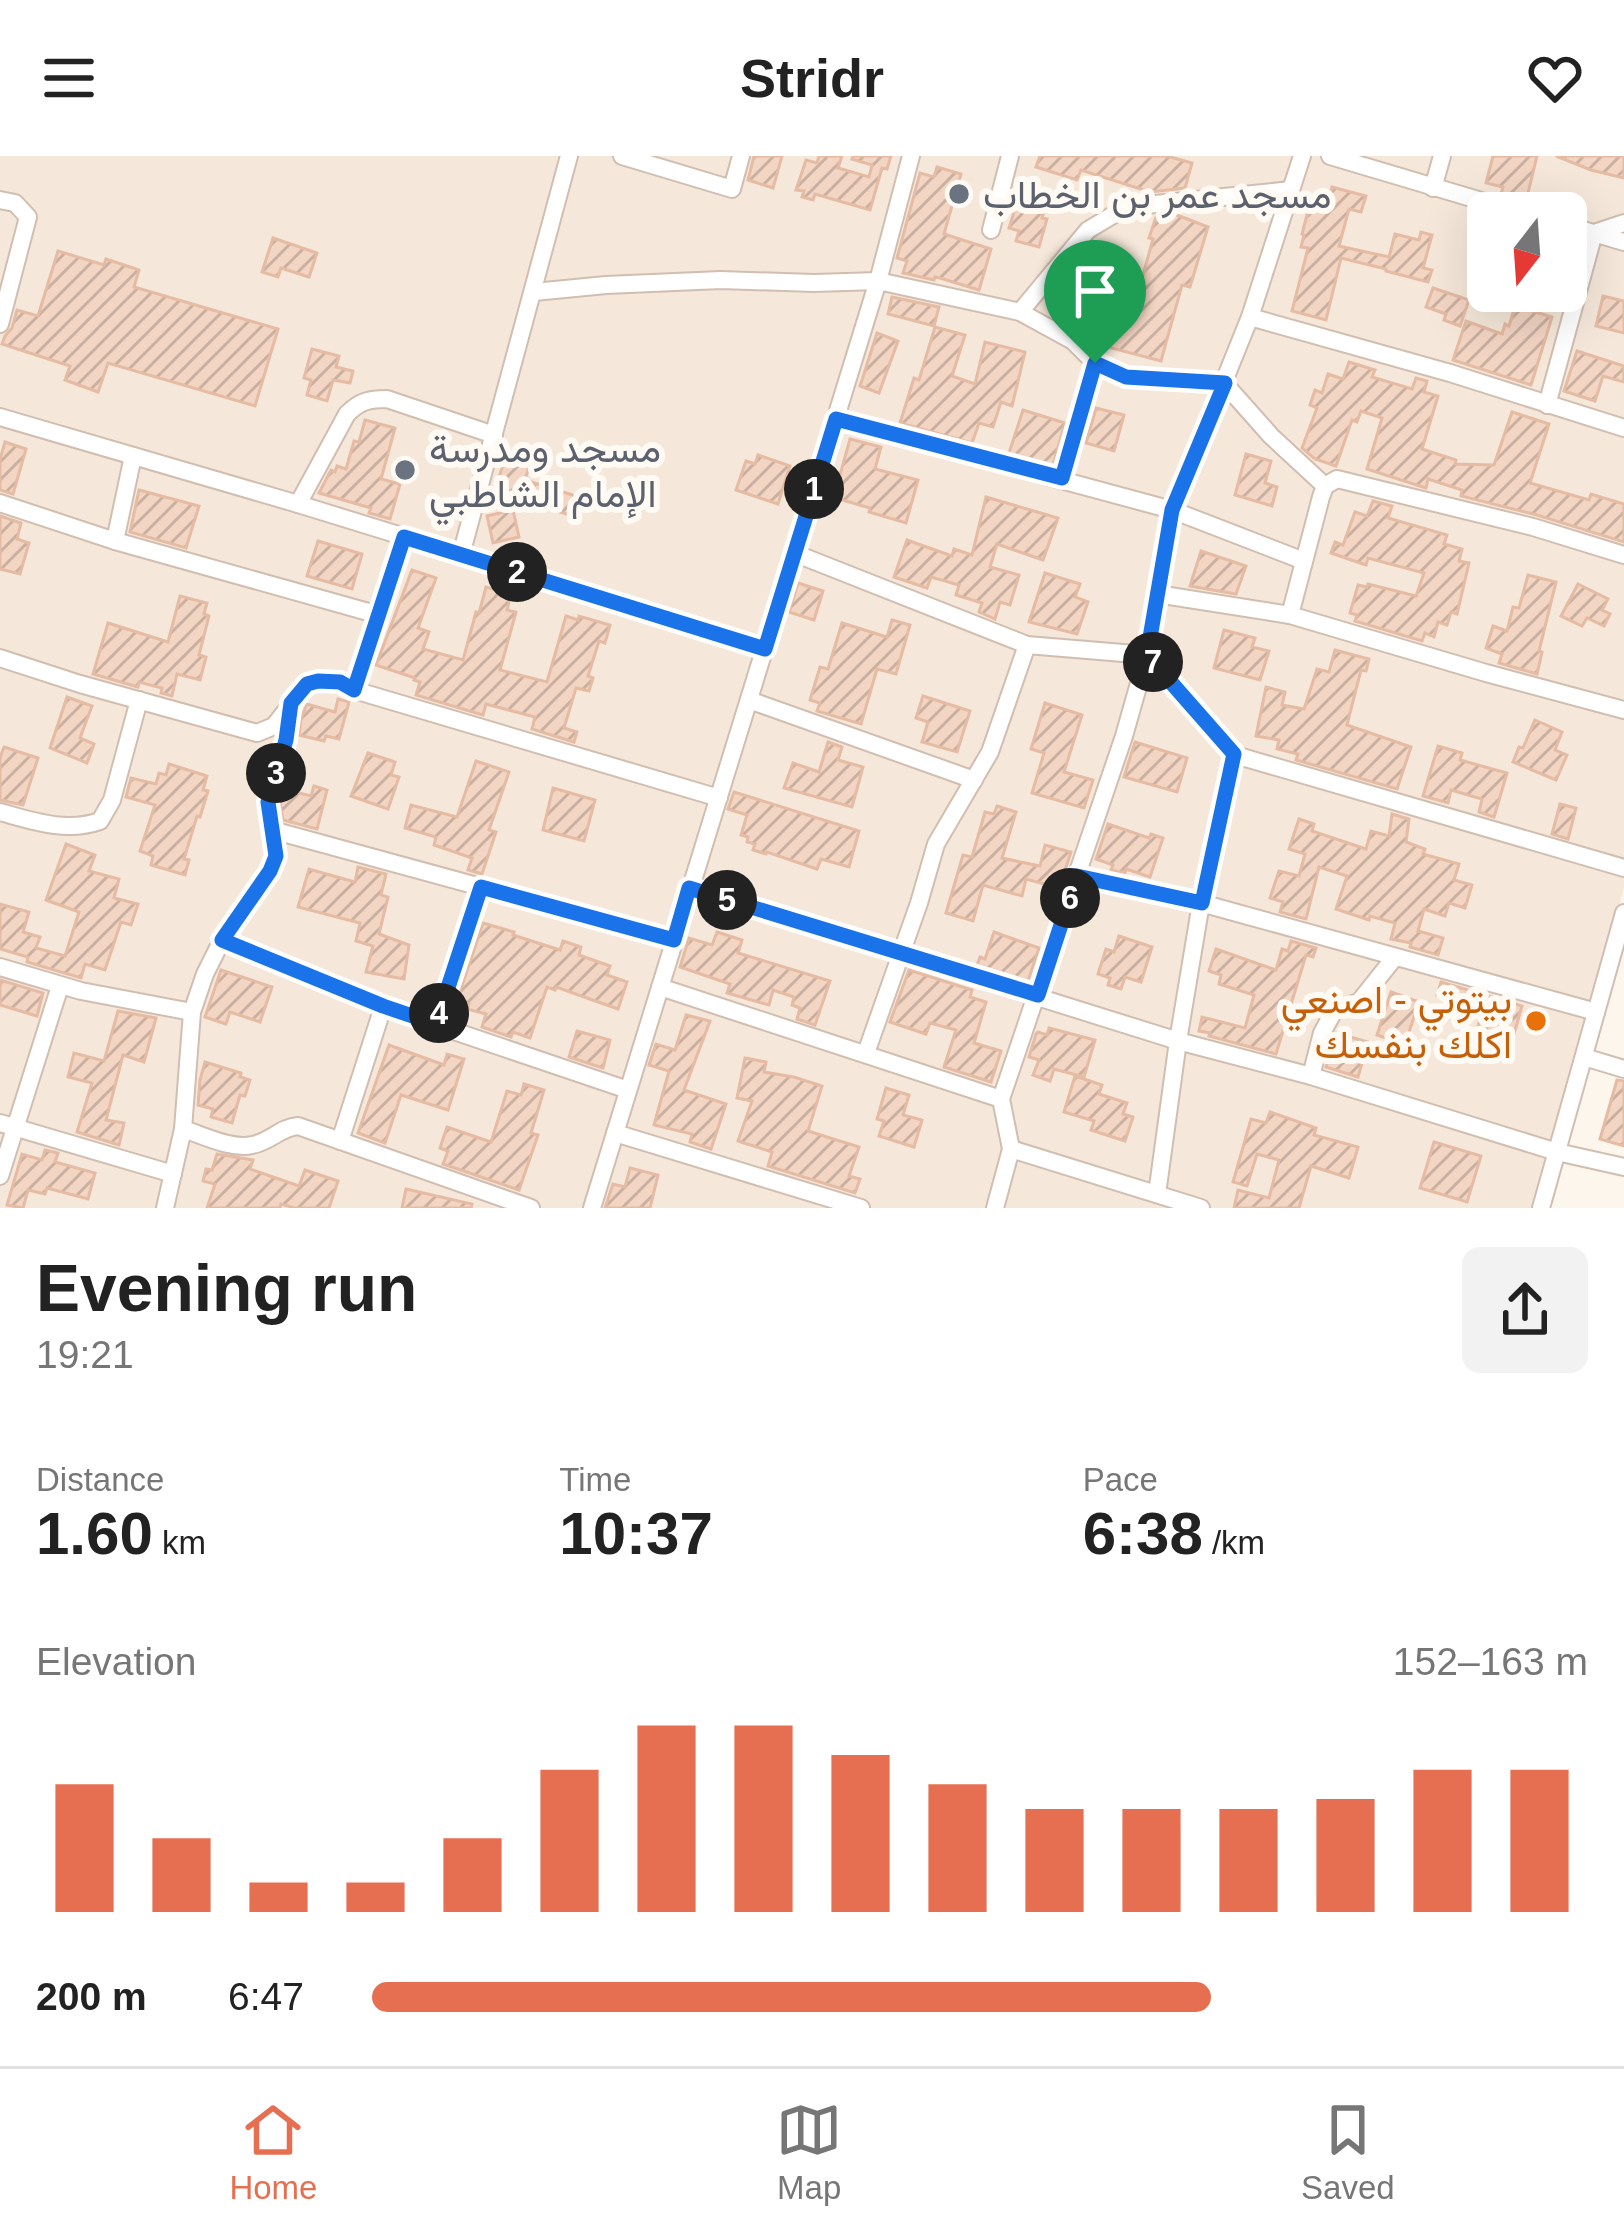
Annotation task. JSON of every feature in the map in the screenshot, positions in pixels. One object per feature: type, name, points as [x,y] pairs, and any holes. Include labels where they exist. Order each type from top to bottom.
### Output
[{"type":"street","points":[[461,555],[569,156]]},
{"type":"street","points":[[622,156],[732,189],[741,156]]},
{"type":"street","points":[[592,1208],[878,281],[911,156]]},
{"type":"street","points":[[991,230],[1010,156]]},
{"type":"street","points":[[995,1208],[1011,1149],[1001,1099],[1147,655],[1172,510],[1250,317],[1302,156]]},
{"type":"street","points":[[1330,156],[1467,198]]},
{"type":"street","points":[[1433,188],[1442,156]]},
{"type":"street","points":[[1020,312],[1088,230],[1118,212],[1291,190]]},
{"type":"street","points":[[0,200],[16,203],[28,217],[0,324]]},
{"type":"street","points":[[1594,233],[1624,223]]},
{"type":"street","points":[[1587,231],[1624,242]]},
{"type":"street","points":[[1547,405],[1594,233]]},
{"type":"street","points":[[534,292],[721,280],[878,281],[1020,312],[1073,341],[1095,363],[1126,377],[1225,383],[1271,436],[1325,486]]},
{"type":"street","points":[[1250,317],[1624,428]]},
{"type":"street","points":[[1062,478],[1095,363]]},
{"type":"street","points":[[298,504],[347,414],[368,399],[387,399],[494,435]]},
{"type":"street","points":[[0,417],[765,649]]},
{"type":"street","points":[[836,419],[1172,510],[1304,561]]},
{"type":"street","points":[[115,541],[133,456]]},
{"type":"street","points":[[1290,615],[1325,486],[1337,479],[1533,527],[1624,555]]},
{"type":"street","points":[[0,503],[115,541],[379,615]]},
{"type":"street","points":[[354,690],[404,537]]},
{"type":"street","points":[[794,554],[1027,646],[1147,655],[1234,754],[1624,868]]},
{"type":"street","points":[[1156,594],[1290,615],[1624,710]]},
{"type":"street","points":[[866,1053],[936,844],[990,752],[1027,646]]},
{"type":"street","points":[[0,658],[257,733],[274,725],[307,684],[340,682],[719,798]]},
{"type":"street","points":[[0,812],[74,827],[100,821],[112,800],[139,700]]},
{"type":"street","points":[[749,700],[974,780]]},
{"type":"street","points":[[165,1208],[183,1129],[192,1012],[222,940],[270,871],[277,851],[268,802],[291,703]]},
{"type":"street","points":[[1157,1194],[1202,903],[1234,754]]},
{"type":"street","points":[[272,830],[674,940]]},
{"type":"street","points":[[1077,876],[1202,903],[1596,1012]]},
{"type":"street","points":[[436,1024],[481,887]]},
{"type":"street","points":[[689,888],[1178,1041],[1311,1076],[1556,1152],[1624,1167]]},
{"type":"street","points":[[1541,1208],[1622,925]]},
{"type":"street","points":[[222,940],[383,1006],[628,1090]]},
{"type":"street","points":[[1311,1076],[1322,1033],[1335,1009],[1359,1002],[1395,957]]},
{"type":"street","points":[[0,967],[60,986],[192,1012]]},
{"type":"street","points":[[0,1176],[8,1125],[60,986]]},
{"type":"street","points":[[660,987],[1001,1099]]},
{"type":"street","points":[[340,1141],[383,1006]]},
{"type":"street","points":[[1584,1057],[1624,1069]]},
{"type":"street","points":[[8,1125],[173,1174]]},
{"type":"street","points":[[183,1129],[244,1146],[292,1126],[531,1208]]},
{"type":"street","points":[[615,1132],[861,1208]]},
{"type":"street","points":[[1011,1149],[1201,1208]]},
{"type":"shaded area","points":[[0,156],[1624,156],[1624,887],[1575,1084],[1538,1208],[0,1208]]},
{"type":"building","points":[[754,156],[782,156],[773,188],[748,180]]},
{"type":"building","points":[[819,156],[842,156],[838,168],[869,177],[872,165],[853,156],[891,156],[887,169],[882,168],[870,210],[815,194],[813,200],[802,197],[804,191],[796,190],[806,160],[817,163]]},
{"type":"building","points":[[1040,156],[1167,156],[1192,163],[1185,188],[1150,192],[1081,170],[1077,180],[1036,167]]},
{"type":"building","points":[[1493,156],[1537,156],[1528,192],[1502,192],[1503,187],[1486,183]]},
{"type":"building","points":[[1556,156],[1624,156],[1624,178],[1591,170]]},
{"type":"building","points":[[937,167],[961,174],[944,234],[991,249],[979,290],[903,273],[907,261],[897,258],[920,173],[934,177]]},
{"type":"building","points":[[1332,187],[1366,196],[1361,212],[1349,209],[1339,246],[1389,257],[1395,234],[1419,240],[1421,232],[1432,235],[1423,268],[1432,270],[1428,282],[1341,258],[1326,320],[1292,311],[1308,248],[1301,247],[1309,207],[1324,211]]},
{"type":"building","points":[[1021,190],[1048,198],[1039,247],[1016,241],[1019,231],[1009,228]]},
{"type":"building","points":[[1177,215],[1208,227],[1190,287],[1182,285],[1161,361],[1098,348],[1081,326],[1066,321],[1080,279],[1102,287],[1097,302],[1126,312],[1132,291],[1138,293],[1156,217]]},
{"type":"building","points":[[273,238],[317,253],[309,277],[281,268],[278,277],[262,272]]},
{"type":"building","points":[[58,251],[139,270],[134,287],[278,329],[255,406],[108,363],[98,392],[65,380],[70,366],[2,344],[17,310],[38,316]]},
{"type":"building","points":[[1433,288],[1467,299],[1460,326],[1444,320],[1446,314],[1426,307]]},
{"type":"building","points":[[1603,296],[1624,301],[1624,333],[1596,326]]},
{"type":"building","points":[[892,297],[939,307],[934,326],[888,314]]},
{"type":"building","points":[[1513,312],[1552,317],[1531,385],[1453,360],[1466,321],[1502,334],[1505,324],[1509,326]]},
{"type":"building","points":[[935,327],[965,335],[952,376],[975,384],[985,342],[1025,352],[1012,406],[1001,402],[993,427],[979,423],[972,443],[900,423]]},
{"type":"building","points":[[877,333],[898,341],[879,393],[860,386]]},
{"type":"building","points":[[312,349],[339,356],[336,367],[353,371],[350,383],[333,380],[327,401],[307,395],[311,380],[304,378]]},
{"type":"building","points":[[1577,351],[1624,366],[1624,382],[1603,376],[1595,401],[1564,391]]},
{"type":"building","points":[[1349,362],[1375,370],[1372,377],[1412,389],[1416,378],[1427,381],[1424,392],[1438,396],[1422,449],[1456,460],[1455,464],[1494,465],[1512,412],[1549,424],[1530,483],[1589,500],[1591,494],[1624,504],[1624,542],[1461,496],[1462,490],[1428,479],[1426,488],[1367,469],[1382,418],[1361,411],[1357,422],[1352,420],[1336,466],[1315,459],[1302,448],[1317,408],[1310,405],[1315,390],[1322,393],[1328,374],[1343,379]]},
{"type":"building","points":[[1096,408],[1124,415],[1114,451],[1086,443]]},
{"type":"building","points":[[1023,410],[1065,423],[1053,465],[1009,453]]},
{"type":"building","points":[[365,420],[395,428],[381,479],[400,484],[390,519],[369,513],[371,508],[319,493],[331,470],[346,469]]},
{"type":"building","points":[[850,439],[881,447],[875,469],[918,480],[906,523],[825,495],[832,473],[840,475]]},
{"type":"building","points":[[5,442],[26,449],[13,494],[0,490]]},
{"type":"building","points":[[508,450],[532,457],[525,480],[579,497],[573,516],[494,492]]},
{"type":"building","points":[[1246,454],[1271,461],[1265,483],[1277,487],[1272,506],[1235,495]]},
{"type":"building","points":[[758,455],[790,466],[778,504],[736,490],[746,461],[755,464]]},
{"type":"building","points":[[139,490],[199,506],[186,548],[130,532]]},
{"type":"building","points":[[986,497],[1058,518],[1043,560],[997,544],[990,567],[1019,575],[1010,605],[1000,602],[995,619],[979,612],[982,603],[956,595],[959,585],[931,577],[927,588],[894,577],[907,540],[952,556],[954,549],[972,555]]},
{"type":"building","points":[[1373,501],[1392,506],[1388,518],[1447,535],[1444,544],[1462,549],[1459,561],[1469,563],[1457,614],[1451,612],[1447,625],[1438,622],[1434,637],[1425,633],[1422,641],[1355,621],[1357,615],[1350,613],[1358,585],[1416,596],[1424,573],[1368,558],[1366,565],[1331,553],[1335,542],[1343,545],[1355,512],[1367,516]]},
{"type":"building","points":[[513,510],[519,537],[493,543],[487,516]]},
{"type":"building","points":[[0,516],[21,523],[17,539],[29,543],[20,574],[0,569]]},
{"type":"building","points":[[318,541],[362,554],[352,589],[307,576]]},
{"type":"building","points":[[1201,551],[1246,566],[1236,594],[1190,586]]},
{"type":"building","points":[[412,570],[436,578],[418,628],[429,632],[423,649],[463,660],[486,587],[511,594],[507,610],[516,612],[500,670],[547,682],[566,616],[610,625],[605,643],[599,641],[588,676],[593,678],[589,691],[576,688],[564,728],[577,732],[574,742],[532,729],[535,717],[486,704],[483,715],[416,695],[420,682],[415,678],[376,665]]},
{"type":"building","points":[[1045,573],[1080,584],[1075,597],[1088,602],[1077,634],[1029,622]]},
{"type":"building","points":[[1528,575],[1556,582],[1537,674],[1499,663],[1502,654],[1486,648],[1493,626],[1507,631]]},
{"type":"building","points":[[798,583],[823,591],[814,620],[789,612]]},
{"type":"building","points":[[1578,584],[1608,599],[1602,610],[1610,614],[1604,626],[1587,618],[1582,626],[1561,616]]},
{"type":"building","points":[[180,596],[207,603],[204,614],[209,616],[199,655],[206,657],[200,680],[177,674],[172,696],[161,693],[162,688],[139,682],[138,687],[93,674],[108,623],[168,642]]},
{"type":"building","points":[[892,620],[910,625],[896,674],[877,669],[861,724],[817,711],[820,703],[810,700],[820,667],[828,669],[842,623],[887,637]]},
{"type":"building","points":[[1224,630],[1255,638],[1252,647],[1269,651],[1260,680],[1214,668]]},
{"type":"building","points":[[1335,650],[1369,659],[1366,671],[1361,670],[1347,725],[1411,747],[1397,789],[1296,760],[1298,754],[1277,749],[1279,740],[1256,736],[1266,687],[1285,692],[1282,705],[1304,709],[1317,669],[1329,672]]},
{"type":"building","points":[[923,696],[970,711],[957,752],[922,742],[928,722],[916,718]]},
{"type":"building","points":[[67,697],[92,706],[80,738],[94,744],[87,763],[50,748]]},
{"type":"building","points":[[338,699],[349,702],[339,739],[299,735],[307,704],[335,712]]},
{"type":"building","points":[[1045,703],[1082,715],[1064,772],[1093,780],[1084,808],[1032,793],[1044,753],[1031,749]]},
{"type":"building","points":[[1535,720],[1562,732],[1555,750],[1567,755],[1556,780],[1513,762]]},
{"type":"building","points":[[828,742],[842,747],[838,760],[863,767],[852,807],[784,788],[793,763],[819,772]]},
{"type":"building","points":[[1135,742],[1187,758],[1177,792],[1124,777]]},
{"type":"building","points":[[1438,746],[1462,753],[1460,760],[1507,773],[1494,817],[1479,812],[1482,799],[1451,790],[1448,803],[1423,796]]},
{"type":"building","points":[[4,747],[38,758],[23,805],[0,800]]},
{"type":"building","points":[[368,753],[395,762],[391,775],[399,777],[388,809],[351,796]]},
{"type":"building","points":[[476,761],[509,772],[489,830],[496,832],[482,874],[468,870],[472,858],[434,845],[436,837],[405,828],[411,805],[457,817]]},
{"type":"building","points":[[169,764],[207,776],[203,790],[208,791],[184,859],[189,860],[185,875],[151,865],[153,856],[140,851],[155,805],[126,797],[131,778],[156,784]]},
{"type":"building","points":[[314,786],[327,790],[317,829],[283,820],[284,789],[311,796]]},
{"type":"building","points":[[553,788],[595,800],[584,841],[543,830]]},
{"type":"building","points":[[734,792],[859,831],[849,867],[821,859],[817,869],[753,850],[755,844],[741,835],[747,815],[728,809]]},
{"type":"building","points":[[1560,804],[1576,808],[1568,839],[1552,834]]},
{"type":"building","points":[[997,806],[1016,812],[1002,858],[1040,866],[1045,845],[1071,852],[1059,888],[1026,879],[1022,896],[983,885],[973,921],[946,913],[963,855],[972,857],[985,812],[994,814]]},
{"type":"building","points":[[1392,814],[1409,819],[1406,842],[1425,849],[1423,854],[1459,864],[1454,880],[1472,885],[1465,908],[1449,903],[1445,916],[1424,909],[1418,931],[1443,938],[1438,955],[1391,939],[1395,923],[1336,909],[1347,876],[1319,867],[1306,919],[1280,912],[1283,902],[1270,898],[1279,871],[1299,876],[1305,854],[1289,849],[1299,819],[1314,824],[1312,831],[1366,849],[1371,831],[1389,836]]},
{"type":"building","points":[[1108,824],[1163,838],[1150,877],[1126,869],[1125,873],[1111,870],[1113,865],[1096,859]]},
{"type":"building","points":[[66,844],[95,855],[89,871],[119,879],[114,898],[138,904],[131,925],[121,922],[105,970],[85,964],[81,978],[0,949],[0,904],[29,912],[23,932],[40,937],[36,948],[65,956],[79,912],[46,900]]},
{"type":"building","points":[[358,867],[386,874],[381,895],[388,897],[379,934],[409,945],[404,979],[366,972],[373,946],[356,941],[360,923],[298,907],[309,869],[355,882]]},
{"type":"building","points":[[483,923],[560,950],[563,941],[581,947],[579,955],[610,966],[607,975],[627,982],[618,1009],[547,987],[530,1038],[482,1027],[486,1014],[467,1009],[469,1004],[457,1000]]},
{"type":"building","points":[[717,932],[742,940],[738,953],[830,981],[815,1025],[797,1019],[800,1008],[792,1005],[794,997],[773,990],[769,1005],[727,993],[730,984],[680,967],[689,938],[712,945]]},
{"type":"building","points":[[994,932],[1039,948],[1028,981],[977,965],[980,957],[985,959]]},
{"type":"building","points":[[1119,936],[1152,947],[1141,982],[1125,977],[1121,989],[1108,985],[1110,978],[1098,974],[1106,949],[1114,952]]},
{"type":"building","points":[[1291,941],[1316,948],[1313,957],[1306,955],[1276,1054],[1199,1031],[1202,1017],[1245,1028],[1254,995],[1219,984],[1221,975],[1209,971],[1216,949],[1276,970],[1282,949],[1288,951]]},
{"type":"building","points":[[221,970],[272,987],[260,1022],[230,1012],[226,1024],[205,1017]]},
{"type":"building","points":[[909,970],[972,990],[970,997],[986,1002],[974,1043],[1001,1051],[991,1082],[944,1067],[956,1030],[930,1023],[926,1034],[890,1022]]},
{"type":"building","points":[[0,980],[43,993],[37,1016],[0,1005]]},
{"type":"building","points":[[1441,982],[1522,1006],[1506,1062],[1471,1052],[1481,1015],[1437,995]]},
{"type":"building","points":[[1391,992],[1419,1002],[1405,1044],[1377,1035]]},
{"type":"building","points":[[118,1011],[156,1018],[144,1062],[123,1055],[106,1120],[124,1123],[119,1145],[77,1132],[92,1083],[68,1077],[74,1053],[104,1061]]},
{"type":"building","points":[[686,1015],[710,1021],[684,1090],[726,1104],[711,1149],[690,1142],[692,1134],[654,1125],[669,1071],[649,1065],[656,1044],[675,1050]]},
{"type":"building","points":[[1049,1028],[1095,1040],[1084,1077],[1054,1069],[1050,1081],[1033,1075],[1039,1060],[1029,1057],[1036,1034],[1047,1035]]},
{"type":"building","points":[[577,1031],[610,1040],[603,1068],[569,1057]]},
{"type":"building","points":[[1336,1033],[1368,1042],[1358,1077],[1326,1067]]},
{"type":"building","points":[[389,1045],[444,1065],[447,1054],[464,1059],[448,1110],[401,1095],[385,1143],[358,1133]]},
{"type":"building","points":[[745,1058],[766,1062],[764,1072],[822,1086],[808,1131],[859,1147],[849,1176],[860,1179],[855,1193],[768,1166],[772,1152],[738,1141],[752,1101],[737,1098]]},
{"type":"building","points":[[205,1062],[250,1080],[232,1123],[211,1117],[213,1109],[198,1105]]},
{"type":"building","points":[[1075,1076],[1102,1085],[1099,1094],[1127,1103],[1123,1114],[1133,1117],[1125,1141],[1091,1130],[1094,1121],[1064,1112]]},
{"type":"building","points":[[1617,1080],[1624,1081],[1624,1146],[1600,1139]]},
{"type":"building","points":[[524,1084],[544,1090],[531,1133],[538,1135],[519,1190],[443,1164],[448,1151],[440,1148],[447,1127],[491,1142],[507,1091],[521,1095]]},
{"type":"building","points":[[886,1088],[909,1095],[903,1115],[922,1120],[914,1147],[879,1136],[884,1121],[877,1119]]},
{"type":"building","points":[[1270,1112],[1316,1128],[1314,1135],[1358,1147],[1349,1178],[1311,1166],[1299,1208],[1234,1208],[1238,1190],[1269,1198],[1279,1160],[1257,1154],[1247,1186],[1233,1182],[1251,1119],[1266,1123]]},
{"type":"building","points":[[1434,1142],[1481,1156],[1467,1202],[1420,1188]]},
{"type":"building","points":[[45,1150],[58,1153],[55,1162],[95,1173],[88,1199],[47,1188],[45,1194],[28,1190],[23,1208],[7,1205],[22,1154],[42,1160]]},
{"type":"building","points":[[217,1154],[253,1160],[250,1169],[299,1186],[305,1170],[338,1181],[329,1208],[281,1204],[280,1208],[207,1208],[215,1184],[203,1181]]},
{"type":"building","points":[[630,1168],[658,1175],[650,1208],[605,1208],[613,1184],[625,1187]]},
{"type":"building","points":[[406,1189],[472,1204],[471,1208],[402,1208]]},
{"type":"place","name":"مسجد عمر بن الخطاب","points":[[959,194]]},
{"type":"place","name":"مسجد ومدرسة الإمام الشاطبي","points":[[405,470]]},
{"type":"place","name":"بيتوتي - اصنعي اكلك بنفسك","points":[[1536,1021]]},
{"type":"route","points":[[1095,363],[1126,377],[1225,383],[1172,510],[1147,655],[1234,754],[1202,903],[1077,876],[1038,995],[689,888],[674,940],[481,887],[436,1024],[222,940],[276,856],[267,812],[291,703],[298,691],[318,681],[340,682],[354,690],[404,537],[765,649],[836,419],[1062,478],[1095,363]]}]
